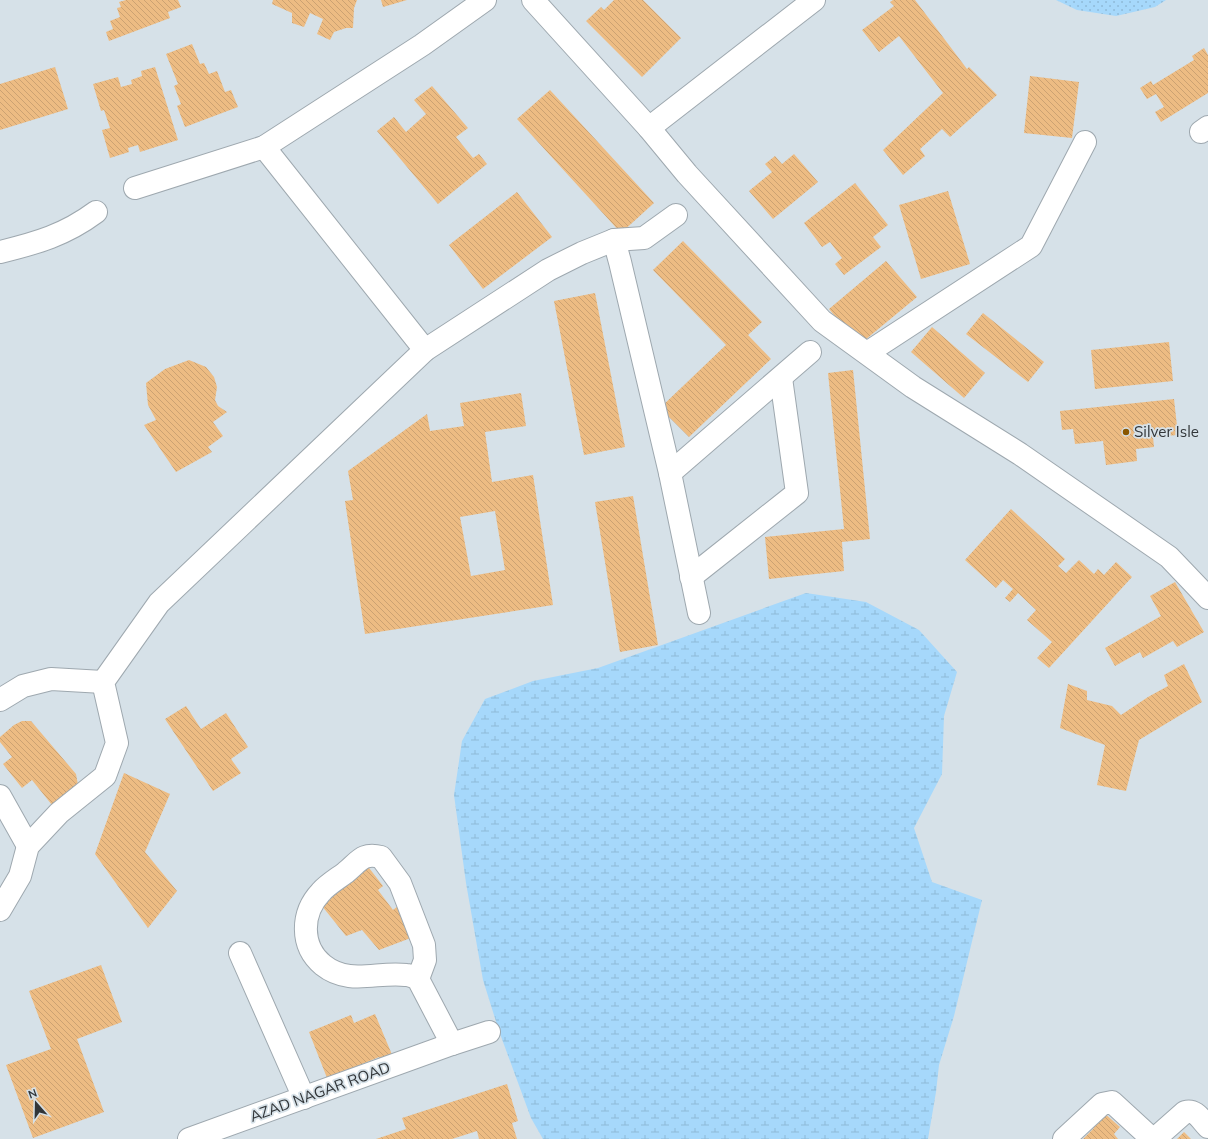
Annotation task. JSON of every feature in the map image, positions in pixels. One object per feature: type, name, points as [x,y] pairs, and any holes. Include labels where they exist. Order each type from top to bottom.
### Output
[{"type":"street","points":[[135,188],[264,147],[422,45],[485,0]]},
{"type":"street","points":[[533,0],[649,128],[686,174],[822,321],[913,387],[1020,454],[1169,557],[1208,600]]},
{"type":"street","points":[[649,128],[814,0]]},
{"type":"street","points":[[867,353],[1031,246],[1085,142]]},
{"type":"street","points":[[264,147],[425,350]]},
{"type":"street","points":[[0,252],[39,242],[67,231],[96,212]]},
{"type":"street","points":[[0,910],[20,876],[28,846],[59,813],[105,776],[117,743],[103,682],[159,603],[425,350],[548,270],[582,253],[614,240],[644,238],[676,215]]},
{"type":"street","points":[[614,240],[670,473],[699,612]]},
{"type":"street","points":[[670,473],[810,352]]},
{"type":"street","points":[[691,577],[797,493],[781,378]]},
{"type":"street","points":[[0,700],[23,686],[51,679],[103,682]]},
{"type":"street","points":[[0,796],[28,846]]},
{"type":"street","points":[[418,979],[425,960],[424,945],[400,884],[381,856],[372,854],[363,857],[321,891],[311,905],[307,918],[305,934],[312,952],[322,964],[335,973],[352,977],[407,974],[418,979],[452,1044]]},
{"type":"street","points":[[240,953],[304,1098]]},
{"type":"street","name":"AZAD NAGAR ROAD","points":[[189,1139],[489,1032]]},
{"type":"street","points":[[1064,1139],[1102,1104],[1112,1102],[1118,1105],[1149,1136],[1154,1137],[1158,1135],[1185,1112],[1190,1111],[1194,1112],[1208,1127]]},
{"type":"green space","points":[[1056,0],[1166,0],[1155,7],[1116,16],[1077,10]]},
{"type":"green space","points":[[806,593],[866,602],[919,630],[957,672],[944,716],[942,774],[914,828],[932,882],[982,900],[954,1016],[939,1065],[928,1139],[543,1139],[531,1118],[499,1031],[483,980],[466,883],[454,795],[462,741],[485,699],[533,681],[598,668]]},
{"type":"building","points":[[126,0],[178,0],[181,7],[168,12],[170,18],[109,41],[106,32],[113,29],[110,21],[120,17],[117,8],[121,7],[119,2]]},
{"type":"building","points":[[273,0],[357,0],[354,8],[353,28],[346,28],[334,32],[330,40],[317,34],[323,19],[310,13],[304,27],[292,23],[292,13],[272,4]]},
{"type":"building","points":[[381,0],[407,0],[383,7]]},
{"type":"building","points":[[614,0],[643,0],[681,38],[642,77],[586,21],[601,7],[604,10]]},
{"type":"building","points":[[893,0],[915,0],[967,69],[969,67],[997,95],[950,137],[942,129],[920,149],[925,156],[903,175],[883,150],[943,93],[899,36],[879,52],[862,30],[894,6],[890,2]]},
{"type":"building","points":[[192,44],[200,64],[204,63],[209,74],[217,71],[225,92],[231,90],[238,107],[185,127],[177,106],[181,104],[174,86],[178,84],[166,54]]},
{"type":"building","points":[[1204,48],[1208,55],[1208,93],[1161,122],[1155,112],[1164,107],[1156,94],[1147,99],[1140,88],[1151,81],[1153,85],[1194,60],[1192,56]]},
{"type":"building","points":[[55,67],[68,109],[0,130],[0,84]]},
{"type":"building","points":[[155,67],[178,140],[140,152],[138,145],[128,148],[129,152],[110,158],[102,130],[110,128],[104,110],[101,111],[93,84],[118,77],[121,87],[132,84],[131,80],[142,76],[141,71]]},
{"type":"building","points":[[1030,76],[1079,82],[1072,138],[1024,133]]},
{"type":"building","points":[[432,86],[468,128],[456,137],[473,158],[479,154],[487,164],[438,204],[377,131],[394,117],[406,132],[426,114],[414,100]]},
{"type":"building","points":[[550,90],[654,203],[621,233],[517,119]]},
{"type":"building","points":[[794,154],[818,182],[773,219],[749,191],[772,172],[765,164],[775,156],[782,164]]},
{"type":"building","points":[[855,183],[888,225],[873,237],[881,247],[844,275],[835,264],[842,258],[830,242],[822,247],[804,223]]},
{"type":"building","points":[[948,191],[970,264],[921,279],[899,205]]},
{"type":"building","points":[[517,192],[552,237],[483,289],[449,245]]},
{"type":"building","points":[[683,241],[762,322],[748,335],[771,359],[689,437],[660,408],[726,345],[653,270]]},
{"type":"building","points":[[886,261],[917,297],[859,345],[829,309]]},
{"type":"building","points":[[595,293],[625,447],[584,455],[554,301]]},
{"type":"building","points":[[983,313],[1044,362],[1028,382],[966,334]]},
{"type":"building","points":[[932,327],[985,373],[964,398],[911,352]]},
{"type":"building","points":[[1169,342],[1173,381],[1095,389],[1091,350]]},
{"type":"building","points":[[189,360],[206,367],[214,377],[217,387],[215,400],[218,406],[227,412],[213,422],[223,436],[208,447],[212,452],[176,472],[144,425],[156,420],[148,405],[146,383],[165,369]]},
{"type":"building","points":[[853,370],[870,539],[842,542],[844,571],[769,579],[765,537],[844,529],[828,373]]},
{"type":"building","points":[[521,393],[526,426],[485,432],[492,482],[533,475],[553,605],[365,634],[345,501],[353,500],[348,471],[427,414],[430,431],[464,426],[460,403]],"holes":[[[495,511],[505,570],[471,576],[460,517]]]},
{"type":"building","name":"Silver Isle","points":[[1174,399],[1178,435],[1153,437],[1154,447],[1136,449],[1137,461],[1106,465],[1103,441],[1075,444],[1073,429],[1062,430],[1060,411]]},
{"type":"building","points":[[633,496],[658,645],[620,652],[595,502]]},
{"type":"building","points":[[1011,509],[1065,559],[1058,566],[1066,573],[1079,560],[1094,574],[1098,569],[1104,575],[1116,562],[1132,577],[1049,668],[1037,658],[1052,642],[1027,620],[1036,610],[1018,593],[1010,602],[1005,598],[1013,589],[1003,580],[996,588],[965,560]]},
{"type":"building","points":[[1175,582],[1204,632],[1177,647],[1173,641],[1143,658],[1140,652],[1115,666],[1105,648],[1161,616],[1150,596]]},
{"type":"building","points":[[1184,664],[1202,702],[1139,740],[1126,791],[1097,785],[1105,745],[1060,728],[1068,684],[1087,691],[1087,700],[1112,706],[1121,715],[1168,686],[1164,675]]},
{"type":"building","points":[[186,706],[201,729],[226,713],[248,747],[231,759],[241,773],[213,791],[165,719]]},
{"type":"building","points":[[22,721],[31,721],[76,774],[78,785],[56,810],[32,780],[22,788],[3,764],[12,757],[0,742],[0,737],[14,725]]},
{"type":"building","points":[[124,773],[170,794],[145,852],[177,891],[148,928],[95,854]]},
{"type":"building","points":[[366,864],[383,886],[378,890],[393,910],[398,906],[416,936],[379,950],[362,930],[346,936],[322,906]]},
{"type":"building","points":[[101,965],[122,1022],[77,1039],[104,1112],[33,1138],[6,1065],[51,1049],[29,991]]},
{"type":"building","points":[[375,1014],[393,1057],[380,1062],[379,1057],[343,1072],[345,1076],[329,1083],[309,1032],[351,1015],[354,1023]]},
{"type":"building","points":[[507,1084],[518,1121],[512,1123],[517,1139],[479,1139],[477,1131],[452,1139],[376,1139],[406,1129],[402,1118]]},
{"type":"building","points":[[1103,1112],[1120,1127],[1114,1134],[1118,1139],[1083,1139],[1094,1128],[1091,1125]]},
{"type":"building","points":[[1184,1132],[1191,1139],[1177,1139]]},
{"type":"place","name":"Silver Isle","points":[[1126,432]]}]
